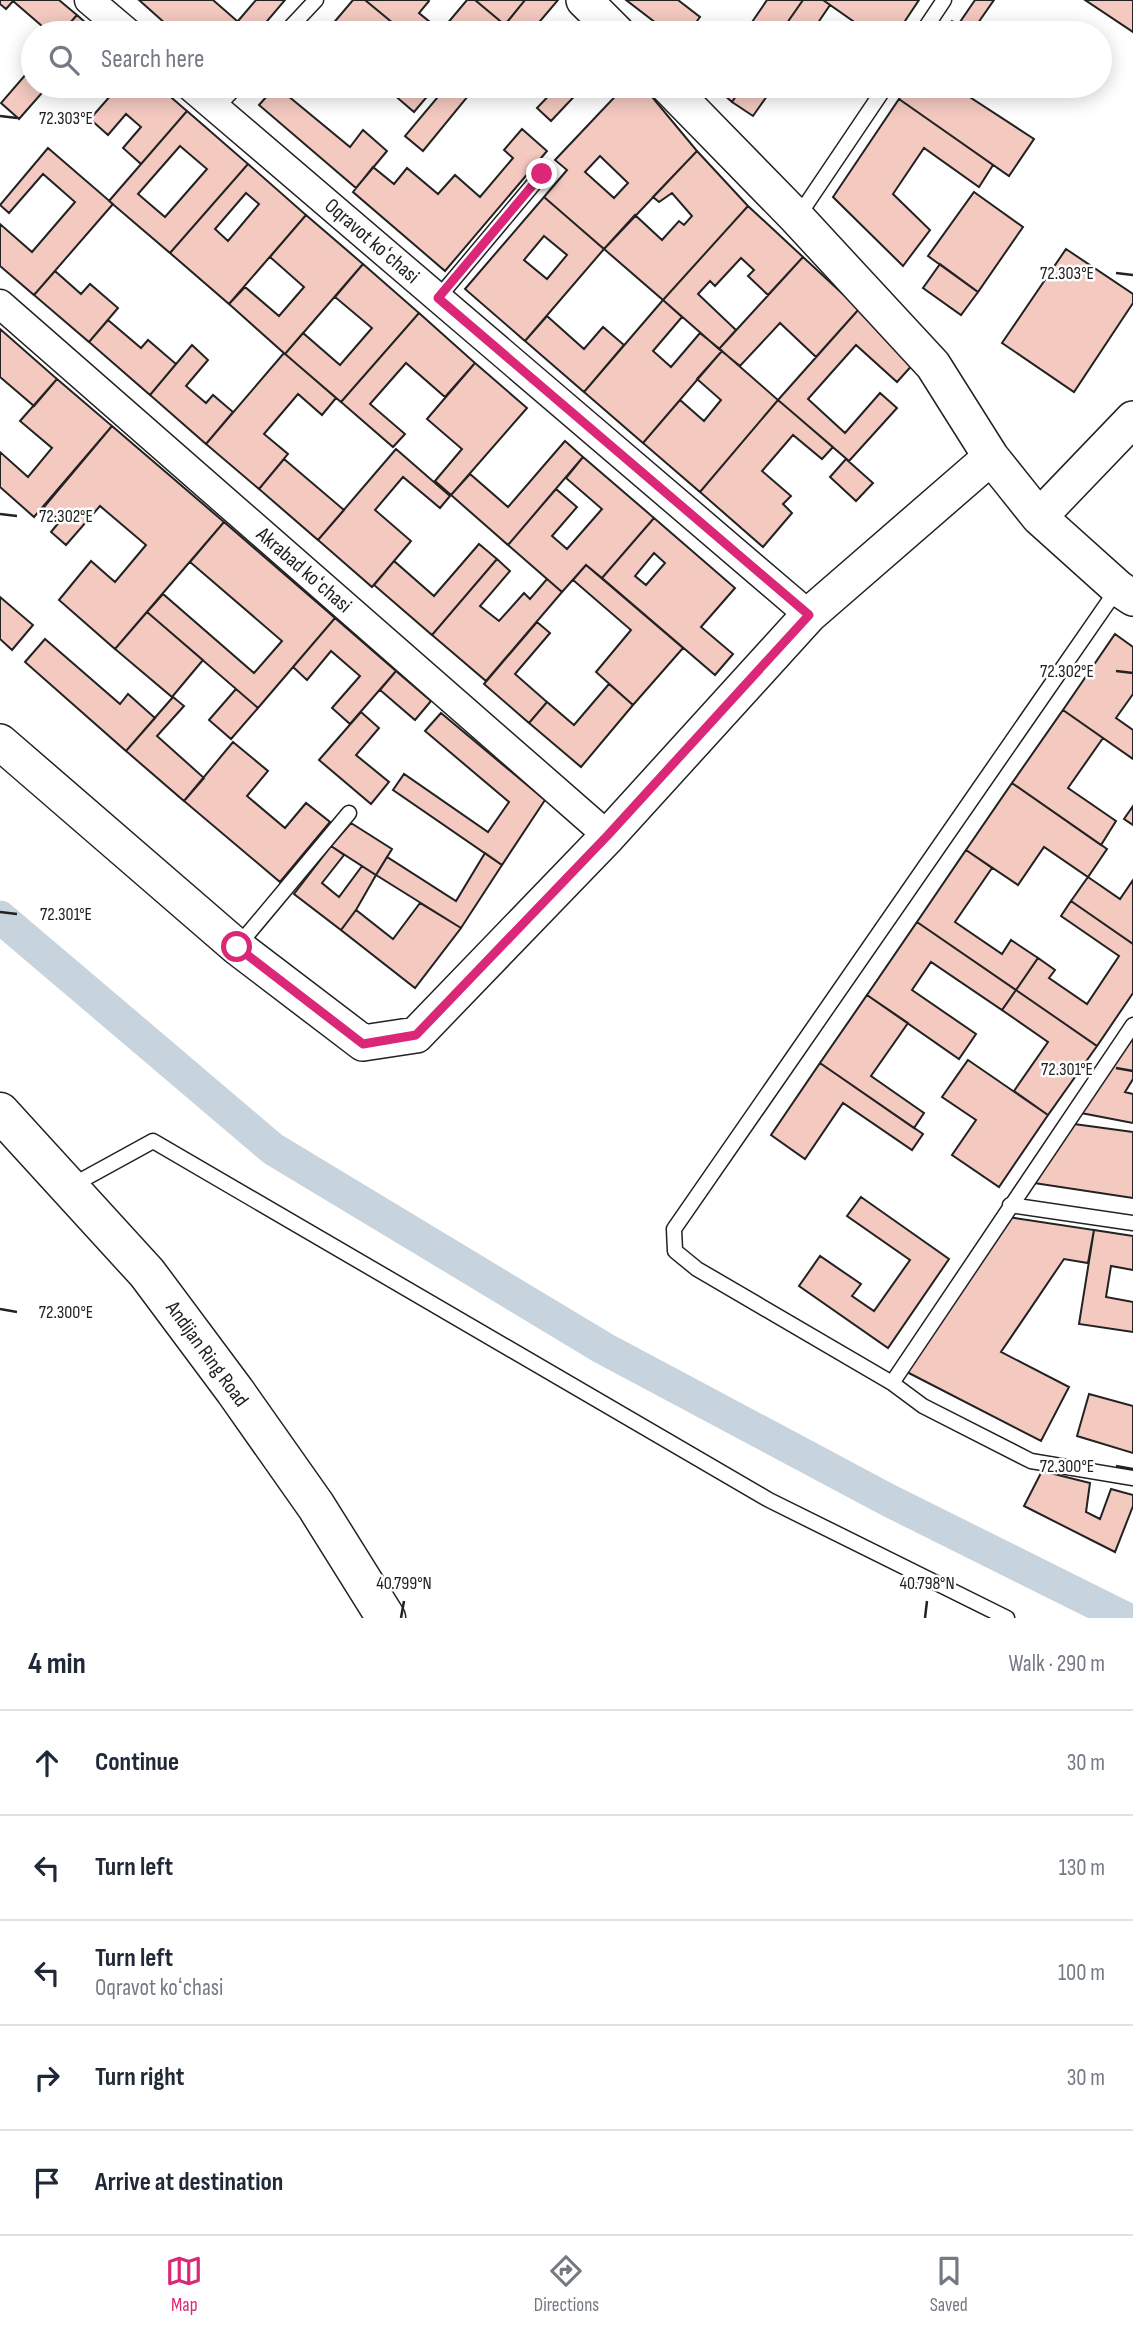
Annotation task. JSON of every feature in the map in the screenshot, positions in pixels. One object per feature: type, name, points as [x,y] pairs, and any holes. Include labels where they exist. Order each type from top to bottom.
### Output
[{"type":"highway","name":"Andijan Ring Road","points":[[0,1111],[147,1273],[236,1391],[316,1506],[386,1618]]},
{"type":"street","points":[[89,0],[114,21]]},
{"type":"street","name":"Oqravot koʻchasi","points":[[204,98],[809,615]]},
{"type":"street","points":[[680,98],[797,218],[933,365],[991,457],[1040,517],[1125,593]]},
{"type":"street","name":"Akrabad koʻchasi","points":[[0,304],[608,835]]},
{"type":"street","points":[[1040,517],[1133,419]]},
{"type":"street","points":[[0,742],[237,947],[363,1044],[416,1035],[608,835],[809,615],[991,457]]},
{"type":"lane","points":[[296,21],[316,0]]},
{"type":"lane","points":[[930,21],[944,0]]},
{"type":"lane","points":[[216,108],[226,98]]},
{"type":"lane","points":[[797,218],[878,98]]},
{"type":"lane","points":[[438,298],[542,174]]},
{"type":"lane","points":[[1125,593],[674,1230],[675,1251],[697,1269],[892,1383],[923,1406],[1031,1461],[1133,1478]]},
{"type":"lane","points":[[237,947],[349,813]]},
{"type":"lane","points":[[892,1383],[1133,1025]]},
{"type":"lane","points":[[70,1187],[153,1141],[769,1500],[1007,1618]]},
{"type":"lane","points":[[1010,1205],[1133,1223]]},
{"type":"building","points":[[0,0],[59,0],[77,15],[72,21],[36,21],[13,1],[6,9],[0,4]]},
{"type":"building","points":[[139,0],[213,0],[237,21],[163,21]]},
{"type":"building","points":[[256,0],[285,0],[267,21],[238,21]]},
{"type":"building","points":[[353,0],[365,0],[390,21],[335,21]]},
{"type":"building","points":[[365,0],[429,1],[419,13],[429,21],[390,21]]},
{"type":"building","points":[[467,0],[475,0],[500,21],[449,21]]},
{"type":"building","points":[[475,0],[525,0],[508,21],[500,21]]},
{"type":"building","points":[[525,0],[558,0],[540,21],[508,21]]},
{"type":"building","points":[[626,0],[678,0],[700,17],[697,21],[653,21]]},
{"type":"building","points":[[767,0],[803,0],[788,21],[753,21]]},
{"type":"building","points":[[803,0],[823,0],[830,5],[819,21],[788,21]]},
{"type":"building","points":[[823,0],[919,0],[905,21],[853,21]]},
{"type":"building","points":[[975,0],[994,0],[979,21],[961,21]]},
{"type":"building","points":[[1085,0],[1133,0],[1133,32]]},
{"type":"building","points":[[77,15],[84,21],[72,21]]},
{"type":"building","points":[[21,80],[21,98],[37,98],[19,119],[1,103]]},
{"type":"building","points":[[108,98],[172,98],[187,111],[141,164],[123,148],[141,127],[126,114],[108,135],[90,119]]},
{"type":"building","points":[[265,98],[291,98],[350,147],[363,130],[387,151],[356,188],[259,105]]},
{"type":"building","points":[[398,98],[426,98],[414,112]]},
{"type":"building","points":[[437,98],[466,98],[423,151],[405,136]]},
{"type":"building","points":[[547,98],[573,98],[551,121],[537,108]]},
{"type":"building","points":[[614,98],[653,98],[697,151],[604,249],[544,197],[567,170],[555,160]],"holes":[[[600,156],[628,183],[614,198],[585,172]]]},
{"type":"building","points":[[735,98],[766,98],[753,116],[732,102]]},
{"type":"building","points":[[971,98],[1034,139],[1009,176],[899,99]]},
{"type":"building","points":[[899,99],[993,165],[979,187],[924,148],[893,194],[930,230],[903,266],[833,197]]},
{"type":"building","points":[[187,111],[248,164],[170,253],[109,201]],"holes":[[[180,146],[207,169],[165,217],[138,194]]]},
{"type":"building","points":[[522,129],[547,151],[445,271],[353,192],[373,167],[394,184],[407,168],[438,194],[455,175],[480,197],[513,158],[504,150]]},
{"type":"building","points":[[48,148],[113,204],[34,295],[0,266],[0,224],[32,252],[75,202],[43,174],[9,213],[0,205]]},
{"type":"building","points":[[697,151],[748,206],[663,300],[604,249],[635,215],[662,240],[679,221],[684,225],[692,216],[672,193],[659,202],[653,197]]},
{"type":"building","points":[[248,164],[306,215],[229,304],[170,253]],"holes":[[[246,193],[259,204],[228,241],[215,229]]]},
{"type":"building","points":[[974,192],[1023,227],[978,292],[928,256]]},
{"type":"building","points":[[544,197],[604,249],[525,341],[465,289]],"holes":[[[544,236],[567,255],[547,279],[524,260]]]},
{"type":"building","points":[[748,206],[803,257],[768,295],[748,276],[754,270],[741,258],[715,286],[710,281],[698,294],[736,330],[719,349],[663,300]]},
{"type":"building","points":[[306,215],[363,264],[285,354],[229,304],[245,287],[279,316],[304,287],[270,257]]},
{"type":"building","points":[[1066,249],[1133,294],[1133,303],[1074,392],[1002,343]]},
{"type":"building","points":[[803,257],[859,309],[816,357],[780,323],[740,366],[719,349]]},
{"type":"building","points":[[363,264],[419,313],[341,402],[285,354],[303,333],[340,365],[372,328],[335,297]]},
{"type":"building","points":[[940,264],[978,292],[961,315],[923,288]]},
{"type":"building","points":[[55,271],[81,294],[90,284],[118,308],[89,342],[34,295]]},
{"type":"building","points":[[663,300],[682,317],[653,351],[671,367],[700,333],[722,351],[643,443],[584,392]]},
{"type":"building","points":[[859,309],[916,361],[897,382],[856,345],[808,399],[845,433],[880,393],[897,408],[849,461],[778,400]]},
{"type":"building","points":[[419,313],[475,363],[445,397],[406,363],[370,404],[405,434],[393,447],[341,402]]},
{"type":"building","points":[[547,316],[584,349],[603,327],[624,345],[584,392],[525,341]]},
{"type":"building","points":[[108,320],[141,348],[148,340],[176,364],[150,395],[89,342]]},
{"type":"building","points":[[0,329],[57,379],[34,406],[0,377]]},
{"type":"building","points":[[192,345],[208,360],[186,386],[206,403],[213,395],[233,412],[206,444],[150,395]]},
{"type":"building","points":[[722,351],[778,400],[700,492],[643,443],[680,400],[704,421],[721,400],[697,379]]},
{"type":"building","points":[[284,353],[336,398],[322,415],[298,394],[264,434],[288,454],[259,489],[206,444]]},
{"type":"building","points":[[475,363],[527,408],[451,495],[435,481],[462,449],[427,419]]},
{"type":"building","points":[[57,379],[112,426],[34,517],[0,487],[0,452],[28,477],[52,448],[20,421]]},
{"type":"building","points":[[778,400],[833,447],[822,459],[793,435],[762,471],[791,496],[783,504],[792,513],[763,547],[700,492]]},
{"type":"building","points":[[112,426],[224,522],[115,649],[59,600],[91,561],[115,582],[146,545],[100,506],[66,545],[51,532],[60,521],[44,507]]},
{"type":"building","points":[[565,441],[583,457],[508,545],[451,495],[470,474],[508,507]]},
{"type":"building","points":[[396,449],[450,496],[440,508],[403,477],[375,510],[411,541],[372,587],[318,540]]},
{"type":"building","points":[[583,457],[654,518],[602,578],[586,565],[562,592],[508,545],[556,489],[577,507],[552,536],[567,549],[602,509],[566,478]]},
{"type":"building","points":[[284,459],[344,510],[318,540],[259,489]]},
{"type":"building","points":[[846,459],[873,483],[856,501],[830,477]]},
{"type":"building","points":[[654,518],[735,588],[701,627],[733,654],[715,675],[602,578]],"holes":[[[654,553],[665,563],[646,585],[635,576]]]},
{"type":"building","points":[[224,522],[335,618],[258,708],[147,612],[163,594],[254,673],[282,641],[190,562]]},
{"type":"building","points":[[479,544],[497,559],[432,635],[374,585],[394,561],[434,596]]},
{"type":"building","points":[[497,559],[510,571],[480,606],[499,621],[524,593],[530,599],[547,579],[562,592],[486,681],[432,635]]},
{"type":"building","points":[[586,565],[683,648],[633,705],[596,672],[631,630],[573,580]]},
{"type":"building","points":[[0,597],[33,625],[12,650],[0,639]]},
{"type":"building","points":[[147,612],[203,660],[172,697],[115,649]]},
{"type":"building","points":[[335,618],[396,671],[350,724],[332,708],[360,676],[331,651],[307,680],[293,667]]},
{"type":"building","points":[[537,622],[550,633],[515,674],[547,702],[529,723],[484,684]]},
{"type":"building","points":[[1115,634],[1133,647],[1133,694],[1116,718],[1133,730],[1133,759],[1063,710]]},
{"type":"building","points":[[45,639],[120,704],[128,694],[155,718],[126,751],[25,662]]},
{"type":"building","points":[[396,671],[431,701],[415,720],[380,690]]},
{"type":"building","points":[[609,684],[633,705],[581,767],[529,723],[547,702],[574,725]]},
{"type":"building","points":[[236,689],[258,708],[231,739],[209,720]]},
{"type":"building","points":[[173,697],[184,706],[157,736],[204,778],[184,801],[126,751]]},
{"type":"building","points":[[1063,710],[1103,738],[1068,788],[1116,821],[1101,845],[1012,783]]},
{"type":"building","points":[[361,712],[379,728],[356,755],[389,782],[371,804],[319,760]]},
{"type":"building","points":[[441,713],[545,800],[502,865],[393,790],[404,774],[488,832],[509,802],[425,731]]},
{"type":"building","points":[[233,742],[268,771],[247,796],[285,828],[306,803],[330,822],[280,882],[184,801]]},
{"type":"building","points":[[1012,783],[1107,849],[1088,877],[1044,847],[1018,885],[966,850]]},
{"type":"building","points":[[1133,806],[1133,825],[1124,819]]},
{"type":"building","points":[[351,823],[392,849],[376,875],[331,846]]},
{"type":"building","points":[[331,846],[344,855],[322,883],[339,897],[362,866],[376,875],[341,930],[294,894]]},
{"type":"building","points":[[966,850],[992,868],[955,922],[1002,954],[1011,940],[1038,958],[1016,990],[917,922]]},
{"type":"building","points":[[485,853],[502,865],[461,928],[376,875],[387,857],[456,901]]},
{"type":"building","points":[[1088,877],[1120,899],[1133,880],[1133,944],[1071,901]]},
{"type":"building","points":[[1071,901],[1133,944],[1133,993],[1097,1046],[1016,990],[1038,958],[1055,970],[1049,978],[1087,1004],[1119,956],[1061,916]]},
{"type":"building","points":[[420,903],[461,928],[415,988],[341,930],[356,910],[393,939]]},
{"type":"building","points":[[917,922],[1016,990],[1002,1010],[931,962],[912,990],[976,1034],[959,1059],[867,995]]},
{"type":"building","points":[[1016,990],[1097,1046],[1048,1115],[1014,1091],[1048,1042],[1002,1010]]},
{"type":"building","points":[[867,995],[908,1023],[871,1076],[924,1113],[914,1128],[820,1063]]},
{"type":"building","points":[[1133,1036],[1133,1079],[1125,1092],[1133,1094],[1133,1123],[1081,1113]]},
{"type":"building","points":[[968,1060],[1048,1115],[999,1187],[952,1155],[976,1120],[942,1097]]},
{"type":"building","points":[[820,1063],[923,1134],[912,1150],[843,1103],[805,1159],[771,1135]]},
{"type":"building","points":[[1074,1124],[1133,1132],[1133,1198],[1034,1183]]},
{"type":"building","points":[[861,1197],[949,1259],[888,1348],[799,1286],[820,1256],[861,1284],[852,1296],[874,1311],[910,1260],[847,1216]]},
{"type":"building","points":[[1008,1217],[1094,1230],[1088,1263],[1064,1259],[1001,1352],[1069,1387],[1041,1441],[905,1371]]},
{"type":"building","points":[[1094,1230],[1133,1236],[1133,1270],[1111,1266],[1106,1297],[1133,1302],[1133,1332],[1079,1324]]},
{"type":"building","points":[[1089,1394],[1133,1406],[1133,1453],[1077,1436]]},
{"type":"building","points":[[1042,1471],[1090,1483],[1086,1512],[1100,1519],[1111,1489],[1133,1495],[1133,1506],[1115,1552],[1024,1506]]},
{"type":"waterway","points":[[0,917],[273,1149],[603,1348],[888,1500],[1125,1618]]},
{"type":"route","points":[[237,947],[363,1044],[416,1035],[608,835],[809,615],[438,298],[542,174]]}]
